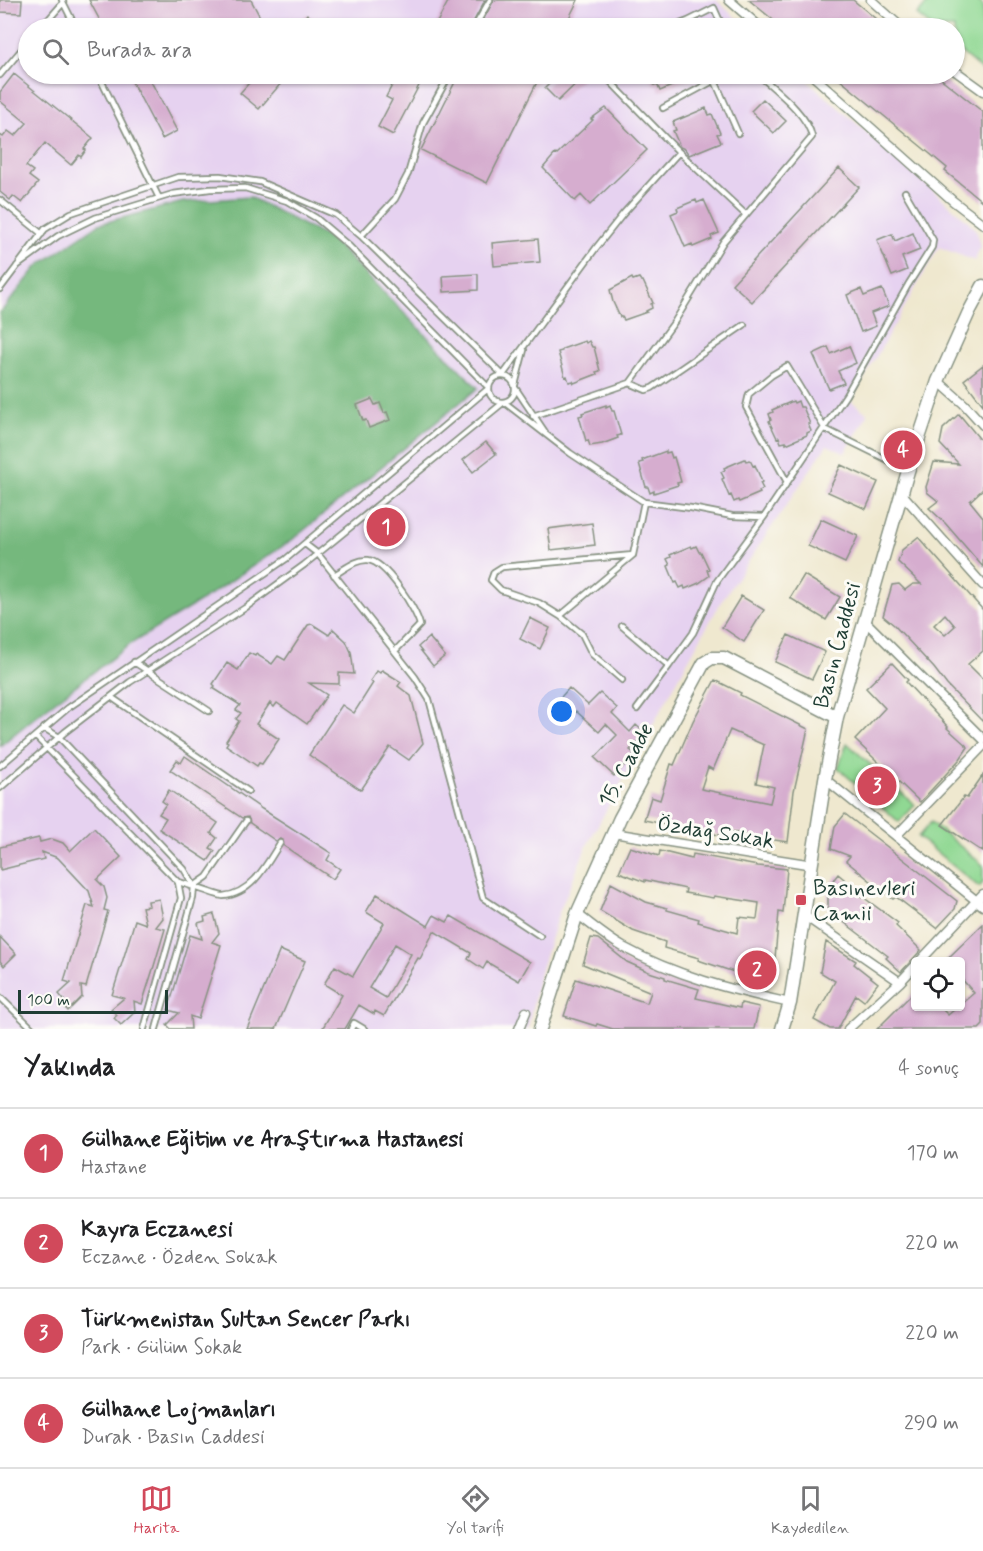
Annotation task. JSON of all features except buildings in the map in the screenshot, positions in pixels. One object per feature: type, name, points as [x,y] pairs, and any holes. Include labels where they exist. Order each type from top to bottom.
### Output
[{"type":"street","points":[[729,0],[750,18]]},
{"type":"street","points":[[871,0],[892,18]]},
{"type":"street","points":[[965,78],[983,91]]},
{"type":"street","points":[[822,84],[953,201],[983,224]]},
{"type":"street","name":"Basın Caddesi","points":[[782,1029],[790,1003],[837,717],[908,471],[938,381],[983,286]]},
{"type":"street","points":[[938,381],[983,425]]},
{"type":"street","points":[[902,494],[983,585]]},
{"type":"street","points":[[865,621],[983,739]]},
{"type":"street","name":"15. Cadde","points":[[543,1028],[578,914],[613,833],[704,663],[712,658],[724,658],[837,717]]},
{"type":"street","points":[[896,836],[983,746]]},
{"type":"street","points":[[825,779],[983,906]]},
{"type":"street","name":"Özdağ Sokak","points":[[613,833],[813,865]]},
{"type":"street","points":[[924,957],[983,894]]},
{"type":"street","points":[[578,914],[621,946],[672,971],[733,990],[790,1003]]},
{"type":"street","points":[[805,916],[900,982]]},
{"type":"street","points":[[848,1029],[911,970]]},
{"type":"street","points":[[519,1029],[526,1012]]},
{"type":"lane","points":[[480,18],[490,0]]},
{"type":"lane","points":[[49,18],[62,2],[71,18]]},
{"type":"lane","points":[[694,18],[714,8],[718,18]]},
{"type":"lane","points":[[0,75],[18,54]]},
{"type":"lane","points":[[103,84],[159,198]]},
{"type":"lane","points":[[361,236],[395,199],[408,174],[423,123],[444,84]]},
{"type":"lane","points":[[613,84],[679,152],[746,215]]},
{"type":"lane","points":[[663,108],[708,84]]},
{"type":"lane","points":[[717,84],[738,133]]},
{"type":"lane","points":[[533,416],[630,383],[675,321],[723,242],[812,137],[810,128],[798,112],[769,84]]},
{"type":"lane","points":[[0,766],[68,708],[286,559],[489,388],[492,380],[503,375],[524,348],[622,214],[679,152]]},
{"type":"lane","points":[[0,289],[45,229],[71,213],[178,177],[220,176],[260,182],[336,215],[361,236],[503,375],[510,378],[548,436]]},
{"type":"lane","points":[[17,266],[58,236],[95,218],[173,194],[210,189],[245,188],[287,201],[316,218],[349,246],[489,388],[491,397],[504,402],[570,453],[644,502],[732,516],[764,517]]},
{"type":"lane","points":[[638,709],[693,633],[717,581],[825,429],[932,247],[933,240],[905,192]]},
{"type":"lane","points":[[0,200],[42,234]]},
{"type":"lane","points":[[630,383],[646,390],[652,388],[744,325]]},
{"type":"lane","points":[[0,788],[59,737],[111,697],[245,608],[318,554],[504,402],[512,398],[524,348]]},
{"type":"lane","points":[[787,482],[746,407],[749,394],[787,366],[825,429],[908,471]]},
{"type":"lane","points":[[560,616],[633,555],[644,502]]},
{"type":"lane","points":[[305,544],[318,554],[415,676],[429,699],[483,898],[540,936]]},
{"type":"lane","points":[[622,680],[592,654],[582,634],[560,616],[539,603],[501,590],[490,580],[494,572],[502,567],[633,555]]},
{"type":"lane","points":[[334,575],[357,561],[368,560],[376,562],[392,580],[417,614],[420,625],[395,651]]},
{"type":"lane","points":[[622,626],[669,666]]},
{"type":"lane","points":[[134,662],[209,711]]},
{"type":"lane","points":[[111,697],[248,791]]},
{"type":"lane","points":[[44,728],[59,737],[184,869],[194,886],[193,898],[156,1029]]},
{"type":"lane","points":[[35,736],[178,882],[222,896],[244,890],[261,873],[280,843]]},
{"type":"lane","points":[[194,886],[207,877],[246,821]]},
{"type":"lane","points":[[144,1029],[181,898],[178,882]]},
{"type":"lane","points":[[0,997],[33,1029]]},
{"type":"lane","points":[[351,1029],[354,1023],[364,1029]]},
{"type":"shaded area","points":[[0,0],[716,0],[737,18],[18,18],[18,84],[811,84],[969,222],[977,232],[980,247],[975,261],[939,247],[851,401],[868,414],[845,453],[827,445],[721,602],[586,847],[558,915],[538,979],[528,1029],[0,1029]]},
{"type":"green space","points":[[930,0],[977,0],[983,5],[983,71],[965,56],[965,18],[921,18],[917,15]]},
{"type":"green space","points":[[250,197],[331,239],[478,388],[292,540],[132,643],[0,746],[0,313],[38,266],[99,224],[183,202]]},
{"type":"green space","points":[[847,743],[915,805],[899,822],[838,768]]},
{"type":"green space","points":[[931,822],[983,865],[983,883],[979,887],[918,837]]},
{"type":"place","name":"Gülhane Lojmanları","points":[[903,450]]},
{"type":"place","name":"Gülhane Eğitim ve Araştırma Hastanesi","points":[[386,527]]},
{"type":"place","name":"Türkmenistan Sultan Sencer Parkı","points":[[877,786]]},
{"type":"place","name":"Basınevleri Camii","points":[[801,900]]},
{"type":"place","name":"Kayra Eczanesi","points":[[757,970]]}]
